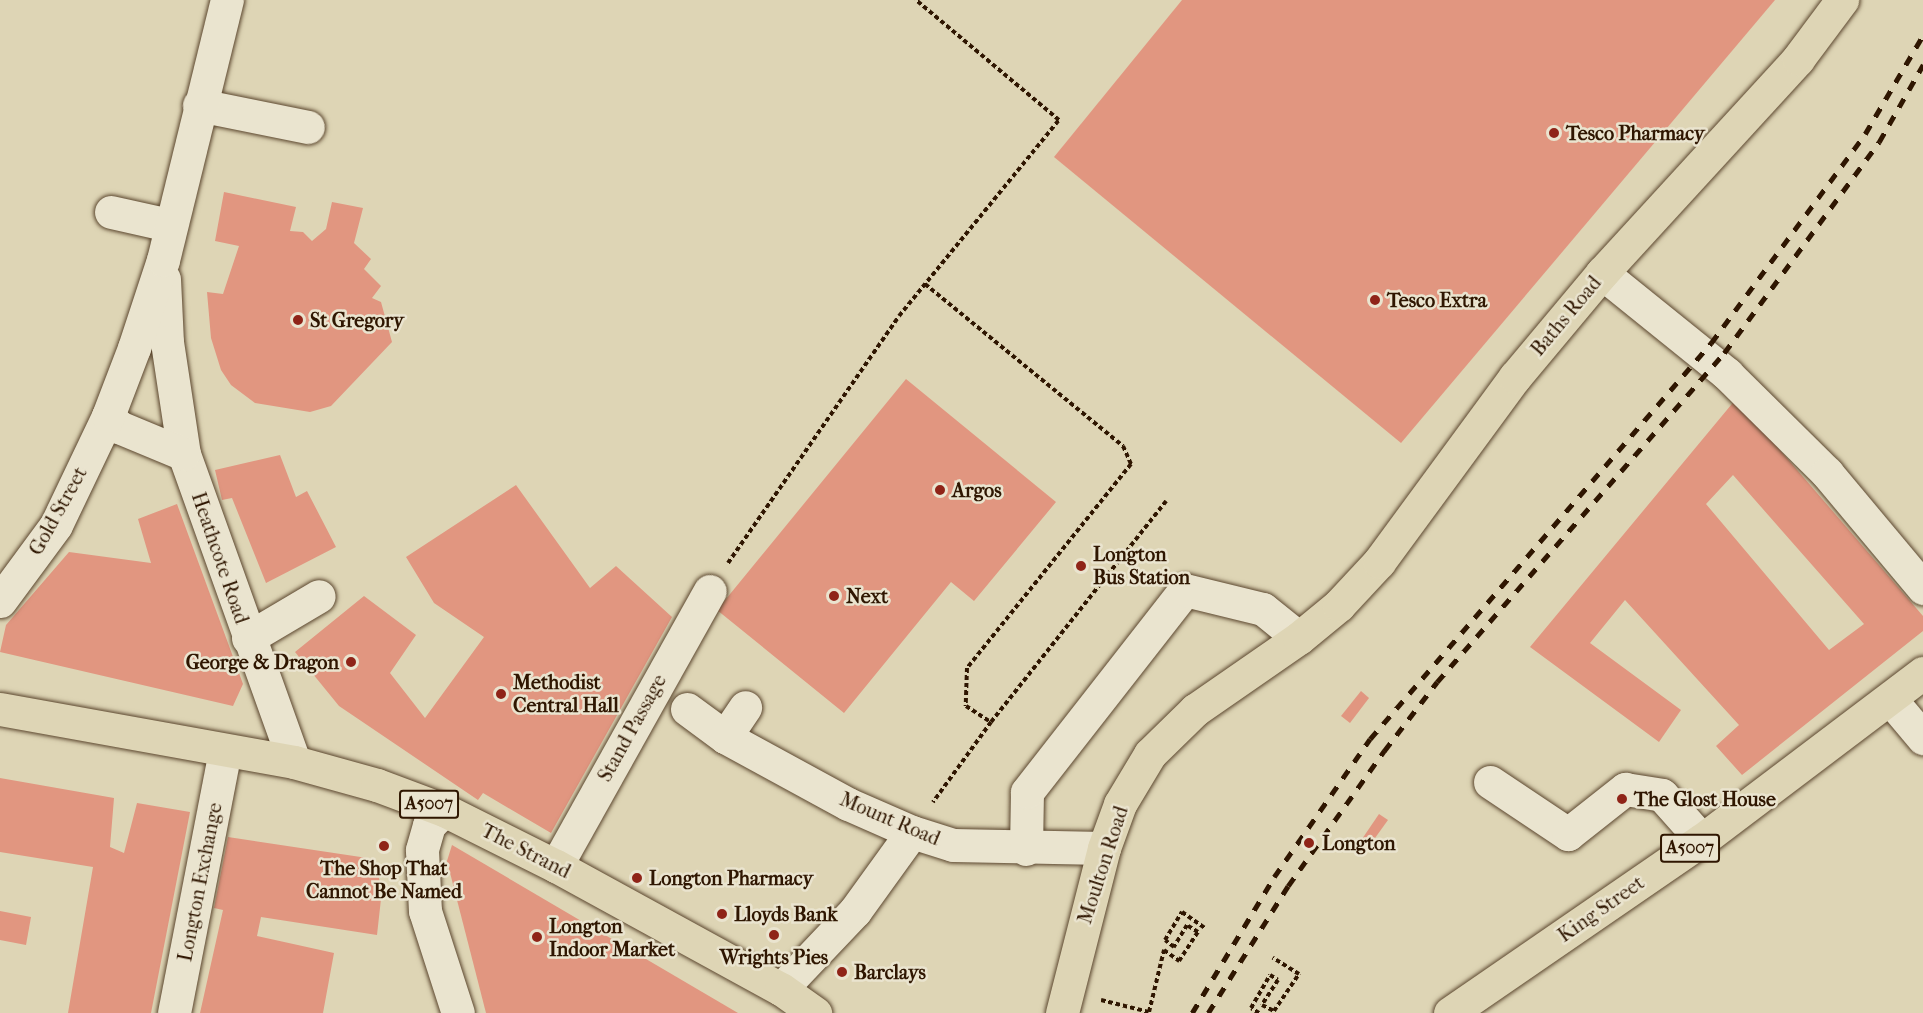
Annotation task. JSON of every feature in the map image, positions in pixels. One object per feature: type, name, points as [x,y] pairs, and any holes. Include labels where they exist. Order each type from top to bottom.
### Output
[{"type":"main road","name":"Baths Road","points":[[1299,638],[1339,605],[1379,562],[1515,377],[1602,273],[1798,59],[1842,0]]},
{"type":"main road","name":"Moulton Road","points":[[1061,1006],[1104,848],[1120,804],[1150,754],[1195,710],[1299,638]]},
{"type":"main road","name":"King Street","points":[[1450,1013],[1702,840],[1923,674]]},
{"type":"main road","name":"The Strand","points":[[0,709],[294,762],[377,785],[444,810],[556,866],[781,989],[815,1013]]},
{"type":"street","name":"Heathcote Road","points":[[108,416],[163,260],[199,105],[227,0]]},
{"type":"street","points":[[199,105],[308,127]]},
{"type":"street","points":[[111,212],[170,225]]},
{"type":"street","name":"Heathcote Road","points":[[163,260],[167,342],[184,454],[294,762]]},
{"type":"street","points":[[1602,273],[1727,374],[1827,473],[1923,588]]},
{"type":"street","points":[[108,416],[119,427],[184,454]]},
{"type":"street","name":"Gold Street","points":[[0,601],[56,525],[108,416]]},
{"type":"street","points":[[1026,849],[1028,792],[1185,590],[1263,609],[1299,638]]},
{"type":"street","name":"Stand Passage","points":[[556,866],[710,591]]},
{"type":"street","points":[[248,638],[319,596]]},
{"type":"street","points":[[1891,699],[1923,738]]},
{"type":"street","points":[[725,737],[745,707]]},
{"type":"street","name":"Mount Road","points":[[687,709],[725,737],[848,804],[912,832],[953,845],[1026,849],[1104,848]]},
{"type":"street","name":"Longton Exchange","points":[[174,1013],[225,751]]},
{"type":"street","points":[[1490,782],[1568,834],[1625,789],[1662,795],[1702,840]]},
{"type":"street","points":[[444,810],[429,825],[422,850],[425,911],[458,1013]]},
{"type":"street","points":[[781,989],[850,918],[912,832]]},
{"type":"path","points":[[710,591],[925,284],[1059,120],[916,0]]},
{"type":"path","points":[[925,284],[1123,446],[1131,464],[967,668],[966,706],[991,722]]},
{"type":"path","points":[[912,832],[991,722],[1166,501]]},
{"type":"path","points":[[1061,1006],[1149,1012],[1164,950],[1179,961],[1198,933],[1187,925],[1174,947],[1165,940],[1182,912],[1206,929]]},
{"type":"path","points":[[1259,1013],[1251,1008],[1270,975],[1278,981],[1262,1005],[1274,1011],[1299,974],[1273,958]]},
{"type":"building","name":"Tesco Extra","points":[[1182,0],[1775,0],[1401,443],[1054,157]]},
{"type":"building","name":"St Gregory","points":[[224,192],[296,207],[290,231],[303,232],[312,241],[326,229],[332,202],[363,208],[354,243],[371,259],[364,269],[381,286],[372,298],[381,302],[392,342],[331,406],[310,412],[255,403],[231,385],[221,370],[211,338],[207,292],[223,294],[239,246],[215,241]]},
{"type":"building","points":[[906,379],[1056,502],[974,601],[951,582],[844,713],[717,610]]},
{"type":"building","points":[[1736,399],[1923,616],[1923,631],[1742,775],[1716,746],[1739,725],[1625,600],[1590,643],[1681,710],[1659,742],[1530,647]],"holes":[[[1733,475],[1864,624],[1829,650],[1706,504]]]},
{"type":"building","points":[[280,455],[296,497],[307,491],[336,547],[266,583],[232,498],[222,500],[215,470]]},
{"type":"building","points":[[516,485],[590,588],[616,566],[672,617],[551,833],[483,793],[478,800],[339,706],[295,652],[364,596],[416,635],[390,673],[425,718],[484,637],[434,603],[406,557]]},
{"type":"building","points":[[177,504],[243,684],[233,706],[0,652],[6,625],[69,552],[151,563],[138,519]]},
{"type":"building","points":[[1361,691],[1369,698],[1350,723],[1341,716]]},
{"type":"building","points":[[0,778],[114,798],[110,847],[124,853],[137,803],[190,812],[151,1013],[68,1013],[93,867],[0,852]]},
{"type":"building","points":[[1379,814],[1388,820],[1370,845],[1362,839]]},
{"type":"building","points":[[228,837],[374,859],[382,890],[377,935],[261,917],[257,936],[334,953],[323,1013],[200,1013],[223,910],[214,908]]},
{"type":"building","name":"Longton Indoor Market","points":[[452,845],[738,1013],[486,1013],[447,861]]},
{"type":"building","points":[[0,911],[31,917],[26,945],[0,940]]},
{"type":"railway","points":[[1192,1013],[1274,877],[1370,739],[1711,343],[1865,134],[1923,35]]},
{"type":"railway","points":[[1208,1013],[1288,886],[1384,751],[1437,682],[1724,353],[1879,142],[1923,65]]},
{"type":"place","name":"Tesco Pharmacy","points":[[1554,133]]},
{"type":"place","name":"Tesco Extra","points":[[1375,300]]},
{"type":"place","name":"St Gregory","points":[[298,320]]},
{"type":"place","name":"Argos","points":[[940,490]]},
{"type":"place","name":"Longton Bus Station","points":[[1081,566]]},
{"type":"place","name":"Next","points":[[834,596]]},
{"type":"place","name":"George & Dragon","points":[[351,662]]},
{"type":"place","name":"Methodist Central Hall","points":[[501,694]]},
{"type":"place","name":"The Glost House","points":[[1622,799]]},
{"type":"place","name":"Longton","points":[[1309,843]]},
{"type":"place","name":"The Shop That Cannot Be Named","points":[[384,846]]},
{"type":"place","name":"Longton Pharmacy","points":[[637,878]]},
{"type":"place","name":"Lloyds Bank","points":[[722,914]]},
{"type":"place","name":"Wrights Pies","points":[[774,935]]},
{"type":"place","name":"Longton Indoor Market","points":[[537,937]]},
{"type":"place","name":"Barclays","points":[[842,972]]}]
